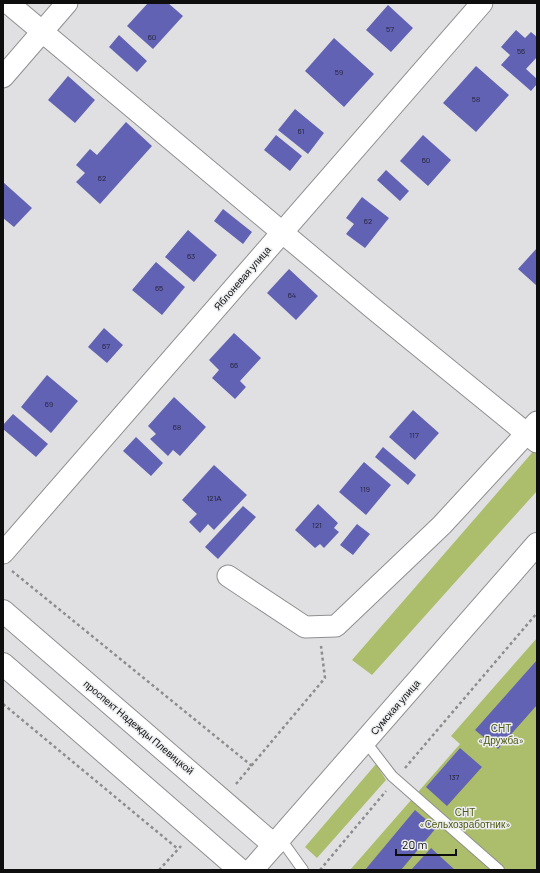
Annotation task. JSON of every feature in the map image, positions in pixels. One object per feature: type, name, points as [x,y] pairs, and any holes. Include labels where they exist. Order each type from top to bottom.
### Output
[{"type":"main road","name":"Сумская улица","points":[[252,870],[537,544]]},
{"type":"main road","name":"проспект Надежды Плевицкой","points":[[3,611],[277,841]]},
{"type":"main road","points":[[3,664],[240,870]]},
{"type":"street","points":[[8,3],[375,310],[534,432],[442,525],[336,626],[305,627],[228,576]]},
{"type":"street","points":[[3,76],[67,3]]},
{"type":"street","name":"Яблоневая улица","points":[[6,561],[282,232],[482,3]]},
{"type":"lane","points":[[365,741],[396,779],[499,870]]},
{"type":"lane","points":[[277,841],[303,870]]},
{"type":"path","points":[[6,561],[252,766],[325,678],[320,642],[336,626]]},
{"type":"path","points":[[320,870],[537,613]]},
{"type":"path","points":[[3,704],[178,849],[159,870]]},
{"type":"green space","points":[[537,447],[537,491],[372,675],[352,660]]},
{"type":"green space","name":"СНТ «Сельхозработник»","points":[[537,638],[537,870],[350,870],[460,744],[451,736]]},
{"type":"green space","points":[[376,764],[386,780],[317,858],[305,847]]},
{"type":"building","points":[[148,3],[168,3],[183,16],[153,49],[127,26]]},
{"type":"building","points":[[388,5],[413,28],[391,52],[366,30]]},
{"type":"building","points":[[516,30],[525,38],[531,32],[537,37],[537,57],[526,69],[537,79],[537,84],[531,91],[501,65],[510,55],[501,47]]},
{"type":"building","points":[[119,35],[147,61],[137,72],[109,47]]},
{"type":"building","points":[[334,38],[374,74],[344,107],[305,71]]},
{"type":"building","points":[[476,66],[509,95],[476,132],[443,103]]},
{"type":"building","points":[[68,76],[95,100],[75,123],[48,100]]},
{"type":"building","points":[[295,109],[324,133],[308,154],[278,130]]},
{"type":"building","points":[[126,122],[152,146],[100,204],[76,182],[85,173],[76,165],[90,149],[97,155]]},
{"type":"building","points":[[276,135],[302,156],[290,171],[264,150]]},
{"type":"building","points":[[423,135],[451,160],[428,186],[400,161]]},
{"type":"building","points":[[386,170],[409,191],[400,201],[377,180]]},
{"type":"building","points":[[3,182],[32,208],[14,227],[3,218]]},
{"type":"building","points":[[362,197],[389,218],[365,248],[346,234],[354,224],[346,218]]},
{"type":"building","points":[[223,209],[252,232],[243,244],[214,221]]},
{"type":"building","points":[[188,230],[217,255],[194,282],[165,257]]},
{"type":"building","points":[[537,248],[537,286],[518,269]]},
{"type":"building","points":[[156,262],[185,287],[162,315],[132,290]]},
{"type":"building","points":[[289,269],[318,296],[296,320],[267,293]]},
{"type":"building","points":[[104,328],[123,345],[107,363],[88,347]]},
{"type":"building","points":[[234,333],[261,358],[240,381],[246,387],[235,399],[212,378],[219,370],[209,360]]},
{"type":"building","points":[[47,375],[78,401],[51,433],[21,407]]},
{"type":"building","points":[[174,397],[206,427],[180,456],[173,450],[168,456],[150,439],[156,434],[148,426]]},
{"type":"building","points":[[413,410],[439,433],[415,460],[389,437]]},
{"type":"building","points":[[13,414],[48,444],[36,457],[3,429],[3,425]]},
{"type":"building","points":[[136,437],[163,463],[151,476],[123,451]]},
{"type":"building","points":[[383,447],[416,475],[408,485],[375,457]]},
{"type":"building","points":[[364,462],[391,485],[366,515],[339,492]]},
{"type":"building","points":[[214,465],[247,495],[214,530],[208,524],[200,533],[189,522],[197,514],[182,500]]},
{"type":"building","points":[[318,504],[338,523],[334,528],[339,532],[324,548],[320,544],[315,548],[295,530]]},
{"type":"building","points":[[243,506],[256,517],[218,559],[205,547]]},
{"type":"building","points":[[357,524],[370,534],[353,555],[340,545]]},
{"type":"building","points":[[537,660],[537,705],[498,749],[475,730]]},
{"type":"building","points":[[460,748],[482,767],[447,806],[426,787]]},
{"type":"building","points":[[415,810],[436,828],[401,870],[365,870]]},
{"type":"building","points":[[431,848],[455,870],[411,870]]},
{"type":"park label","name":"СНТ «Дружба»","points":[[501,734]]}]
